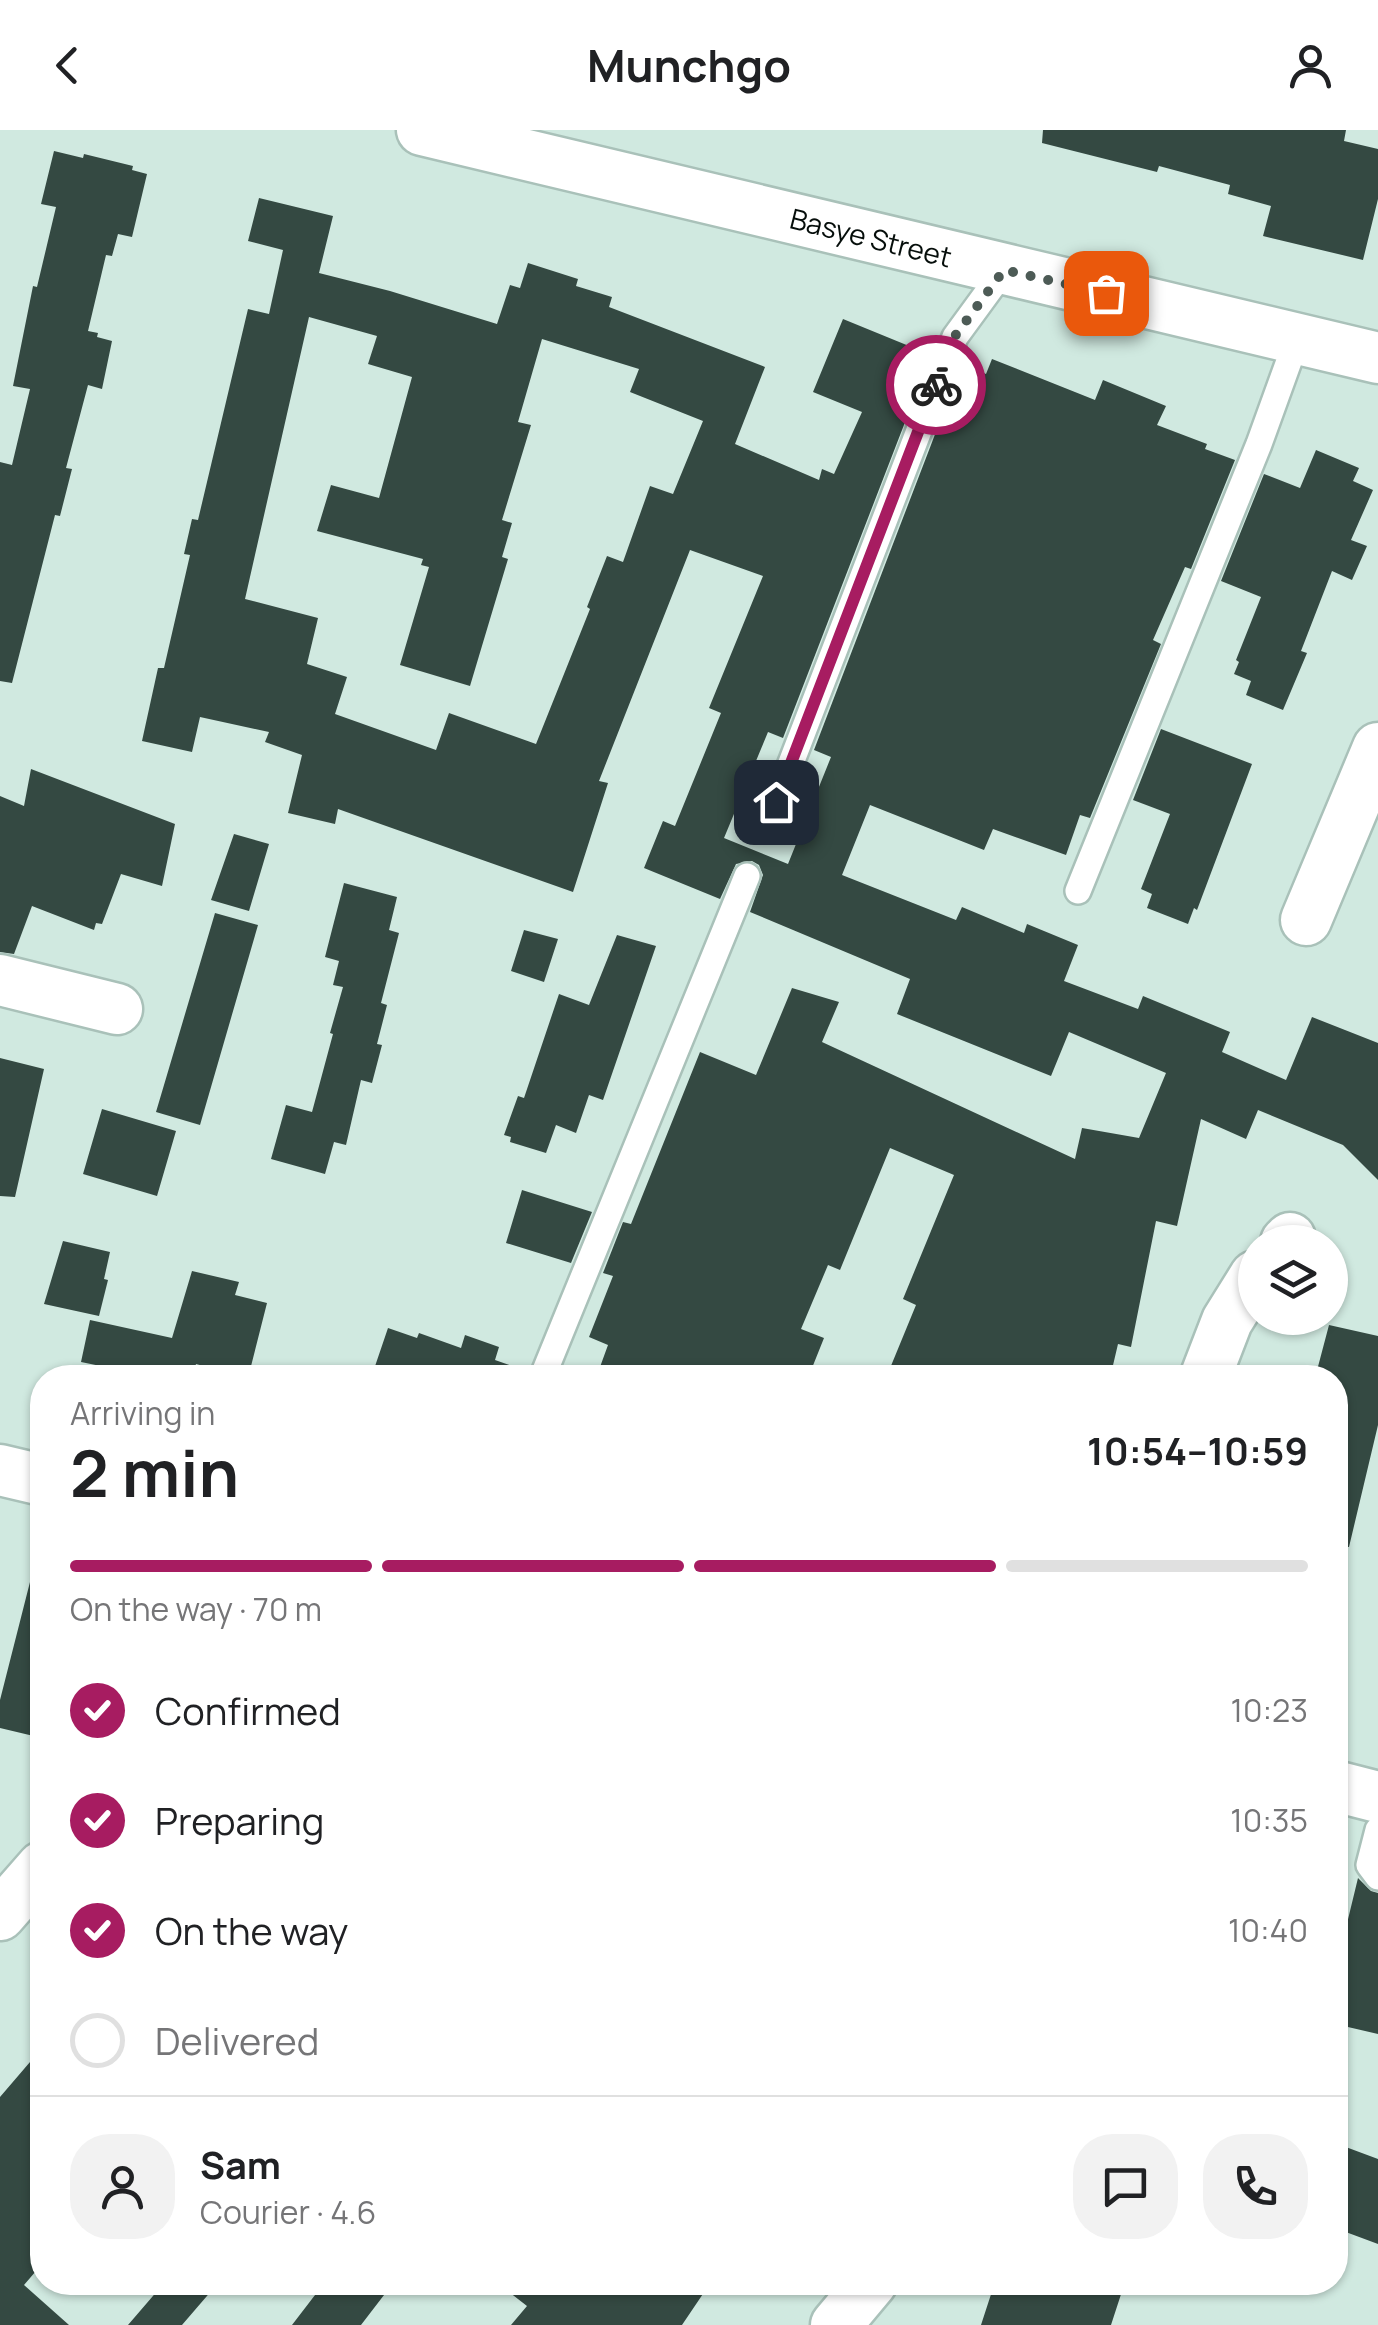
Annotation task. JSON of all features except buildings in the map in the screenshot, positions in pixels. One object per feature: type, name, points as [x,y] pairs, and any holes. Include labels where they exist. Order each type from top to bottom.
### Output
[{"type":"street","name":"Basye Street","points":[[422,130],[1378,358]]},
{"type":"street","points":[[1306,920],[1378,748]]},
{"type":"street","points":[[0,980],[116,1009]]},
{"type":"street","points":[[1210,1365],[1238,1304]]},
{"type":"street","points":[[0,1470],[30,1477]]},
{"type":"street","points":[[1348,1789],[1378,1797]]},
{"type":"street","points":[[0,1916],[30,1880]]},
{"type":"street","points":[[836,2325],[861,2295]]},
{"type":"lane","points":[[776,802],[955,336],[1004,270]]},
{"type":"lane","points":[[1078,891],[1259,444],[1297,339]]},
{"type":"lane","points":[[547,1365],[747,876]]},
{"type":"lane","points":[[1378,1830],[1369,1864],[1378,1877]]},
{"type":"way so far","points":[[936,385],[955,336],[1004,270],[1106,293]]},
{"type":"route","points":[[776,802],[936,385]]}]
